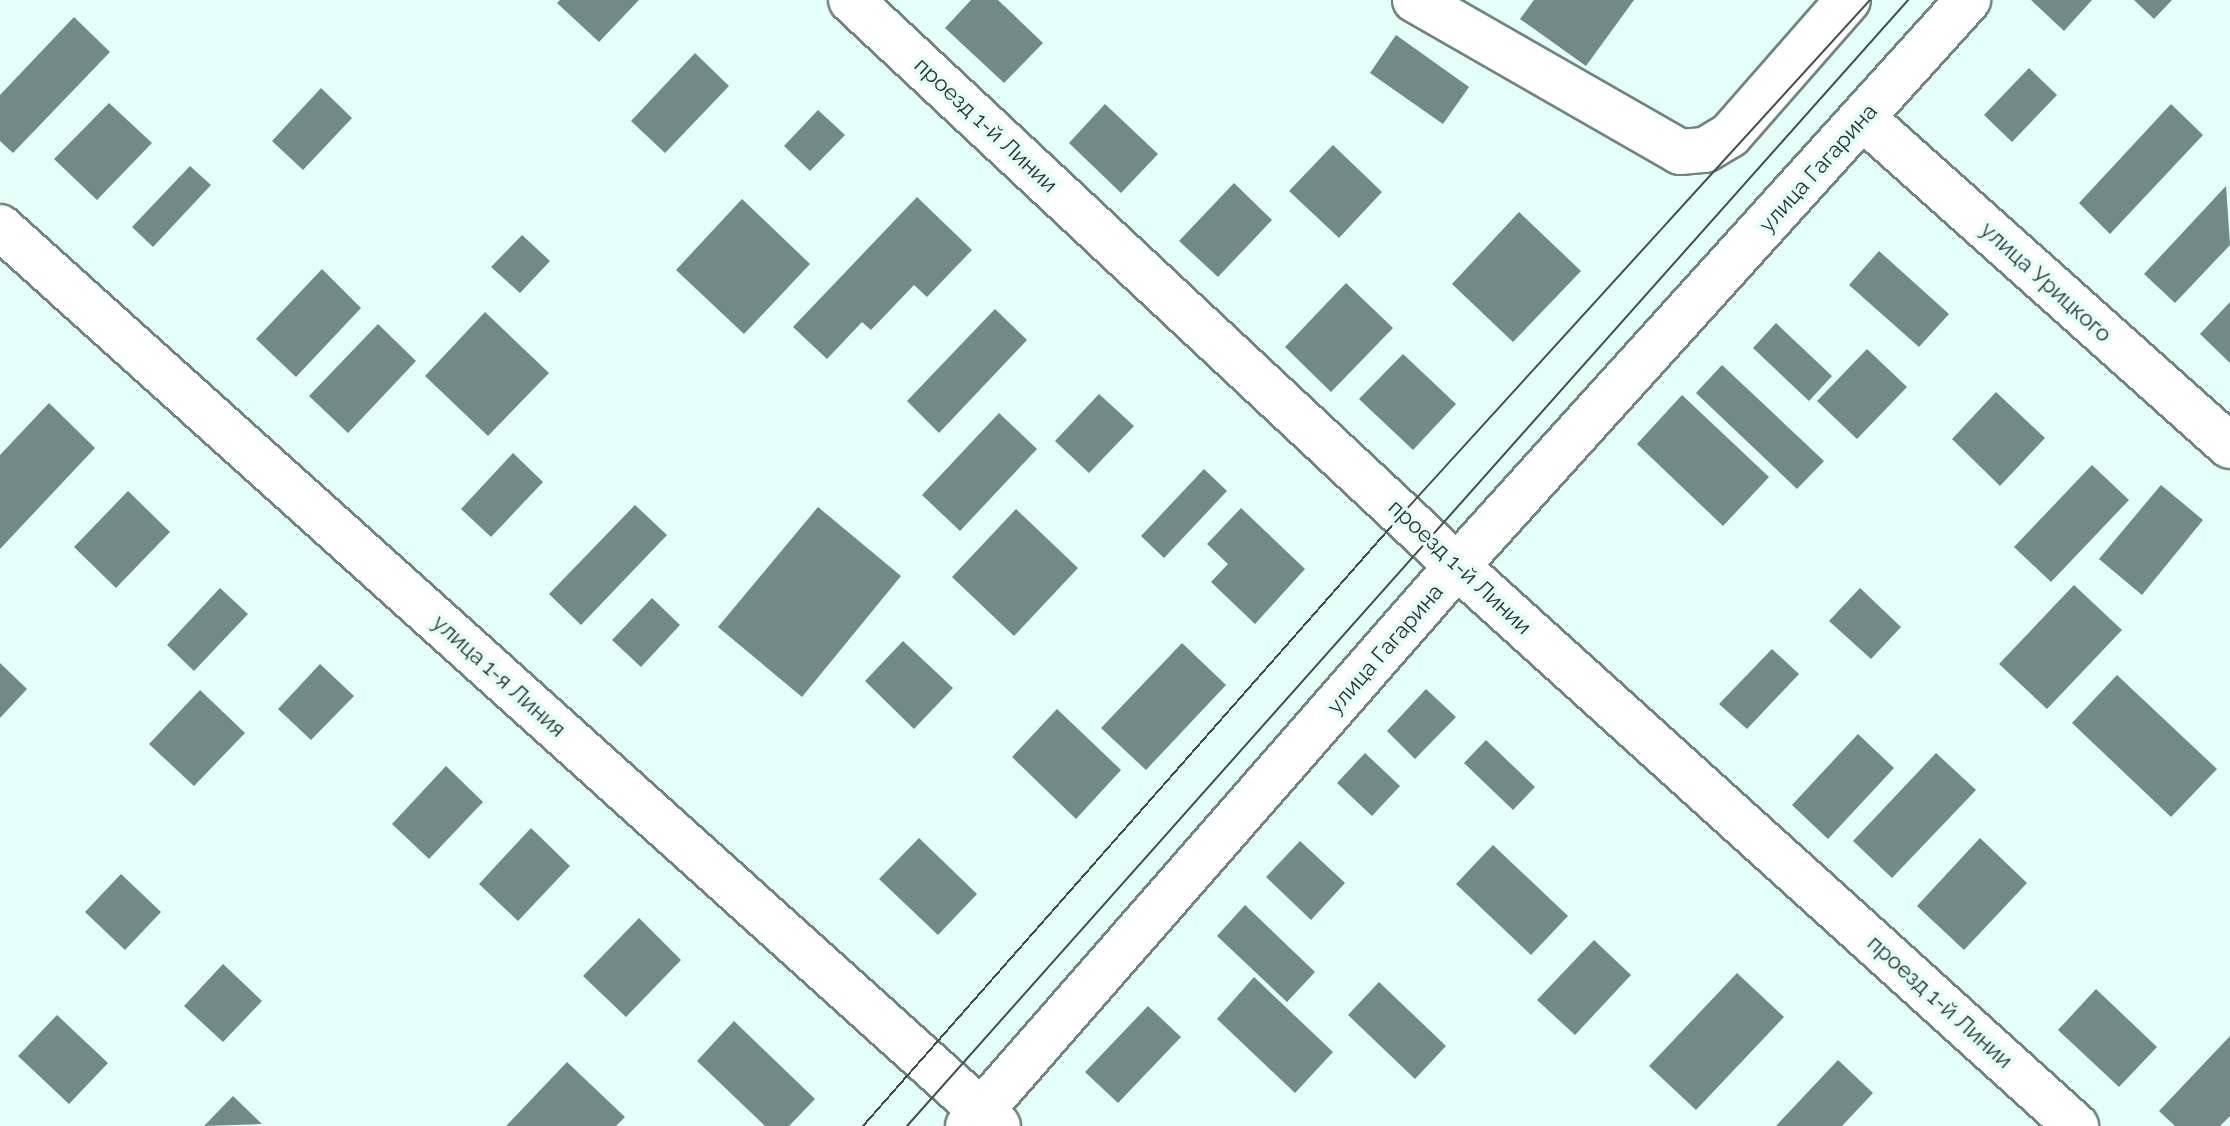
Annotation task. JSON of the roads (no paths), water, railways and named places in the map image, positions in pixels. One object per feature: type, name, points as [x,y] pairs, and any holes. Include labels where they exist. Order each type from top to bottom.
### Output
[{"type":"street","name":"проезд 1-й Линии","points":[[851,0],[1457,566],[2076,1126]]},
{"type":"street","points":[[1415,0],[1680,152],[1705,150],[1730,135],[1848,0]]},
{"type":"street","name":"улица Гагарина","points":[[982,1121],[1457,566],[1968,0]]},
{"type":"street","name":"улица Урицкого","points":[[1863,118],[2230,446]]},
{"type":"street","name":"улица 1-я Линия","points":[[0,227],[982,1121]]},
{"type":"tram line","points":[[863,1126],[1403,513],[1870,0]]},
{"type":"tram line","points":[[907,1126],[1908,0]]}]
